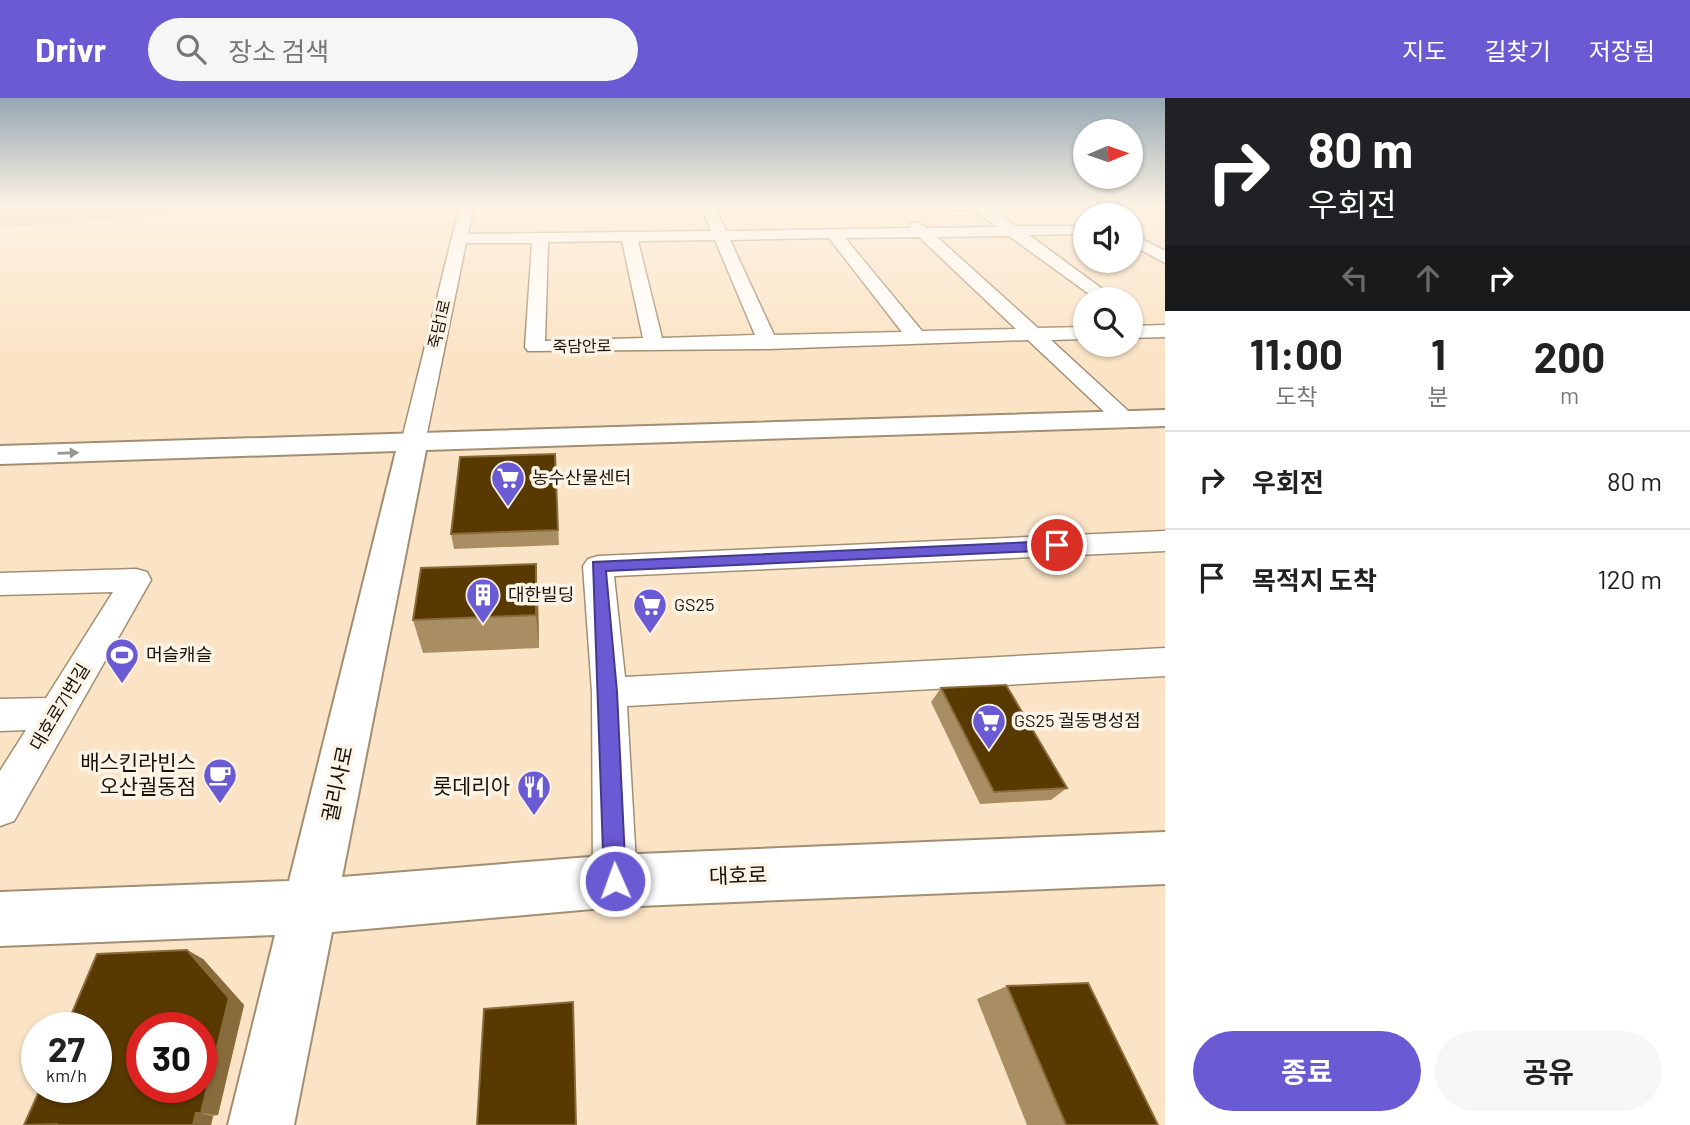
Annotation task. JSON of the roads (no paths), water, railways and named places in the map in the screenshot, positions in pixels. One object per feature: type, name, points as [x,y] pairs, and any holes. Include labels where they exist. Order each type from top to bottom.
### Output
[{"type":"street","name":"죽담1로","points":[[415,433],[455,253]]},
{"type":"street","name":"죽담안로","points":[[539,253],[535,347],[1073,333]]},
{"type":"street","points":[[633,253],[654,345]]},
{"type":"street","points":[[727,253],[768,343]]},
{"type":"street","points":[[848,253],[916,337]]},
{"type":"street","points":[[945,253],[1115,410],[1165,418]]},
{"type":"street","points":[[1044,253],[1091,287]]},
{"type":"street","points":[[0,455],[415,433],[1115,410],[1165,399]]},
{"type":"street","points":[[0,435],[415,433]]},
{"type":"street","name":"궐리사로","points":[[261,1125],[312,906],[415,433]]},
{"type":"street","points":[[615,881],[609,692],[598,566],[1165,541]]},
{"type":"street","name":"대호로71번길","points":[[0,584],[136,580],[0,807]]},
{"type":"street","points":[[609,692],[1165,662]]},
{"type":"street","points":[[0,715],[56,713]]},
{"type":"street","name":"대호로","points":[[0,919],[312,906],[615,881],[1165,858]]},
{"type":"place","name":"농수산물센터","points":[[508,508]]},
{"type":"place","name":"대한빌딩","points":[[483,625]]},
{"type":"place","name":"GS25","points":[[650,635]]},
{"type":"place","name":"머슬캐슬","points":[[122,685]]},
{"type":"place","name":"GS25 궐동명성점","points":[[989,751]]},
{"type":"place","name":"배스킨라빈스 오산궐동점","points":[[220,805]]},
{"type":"place","name":"롯데리아","points":[[534,817]]}]
